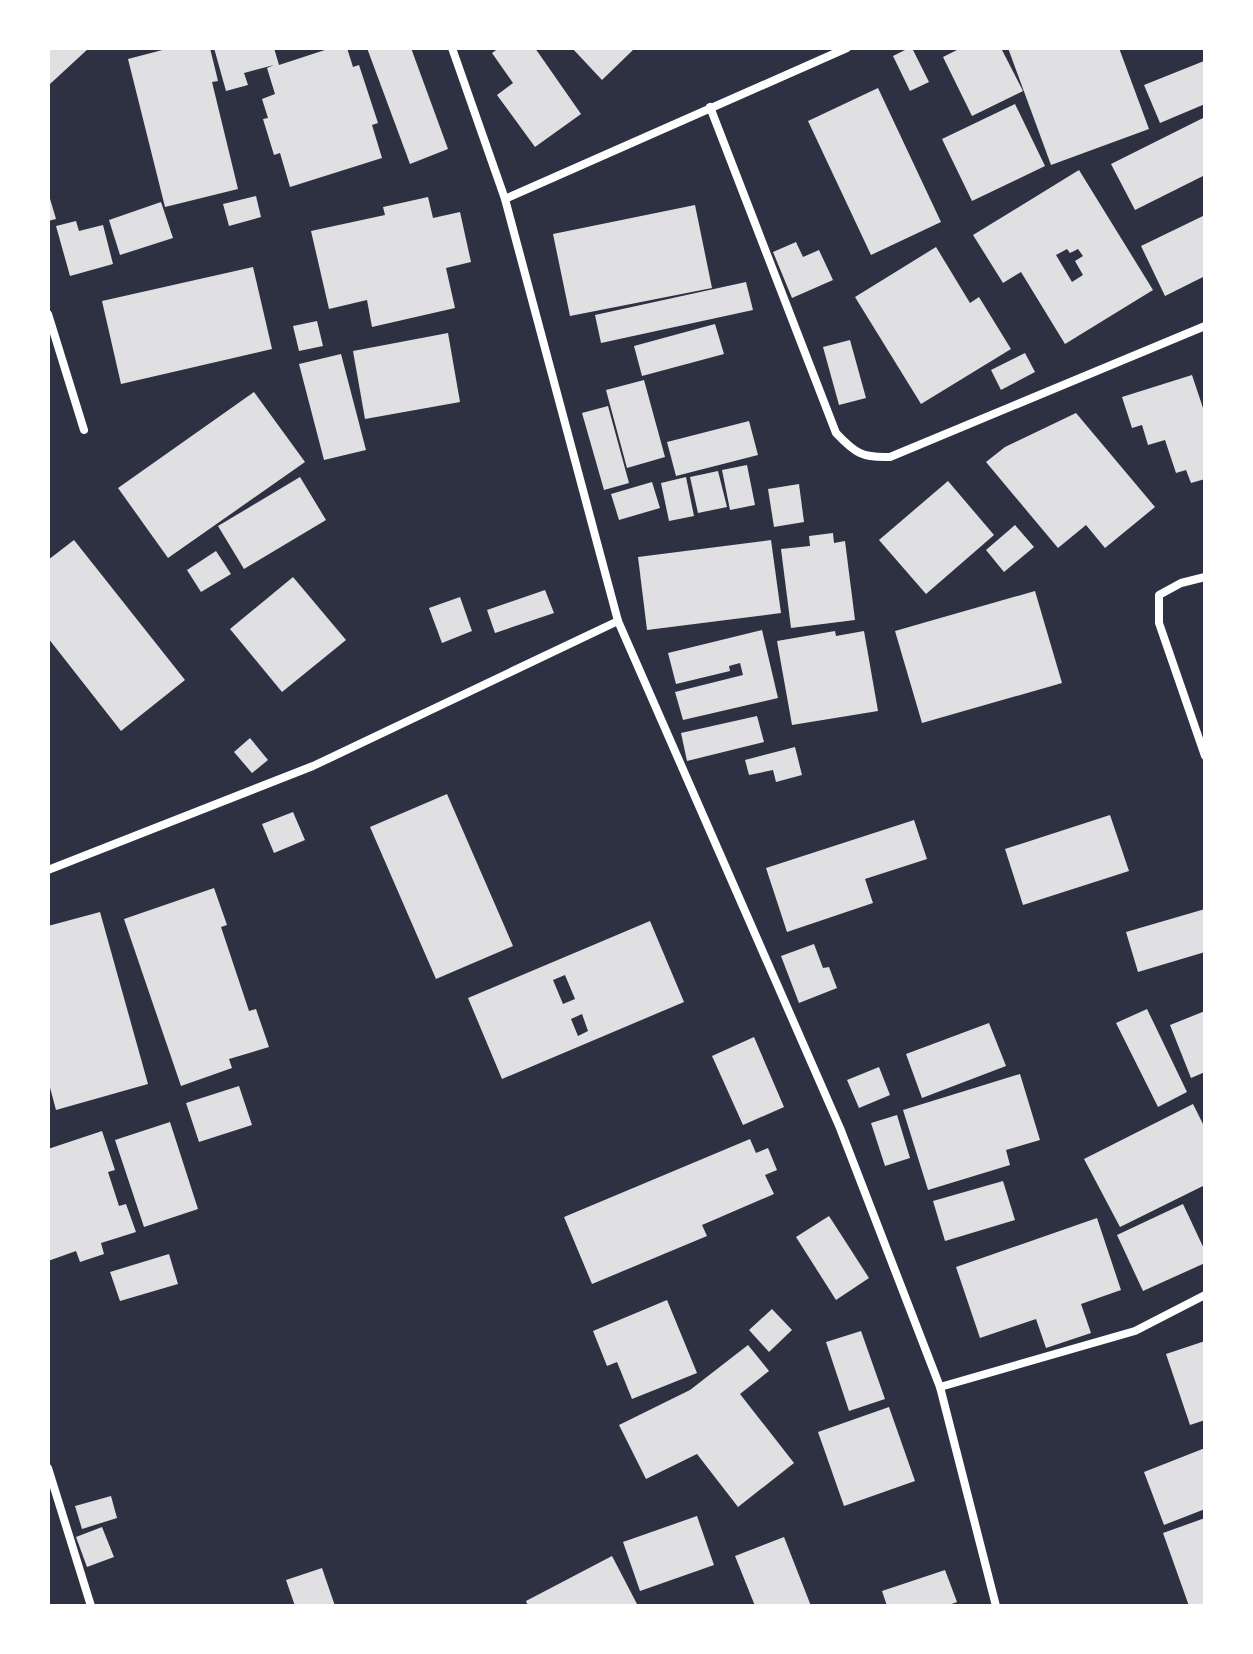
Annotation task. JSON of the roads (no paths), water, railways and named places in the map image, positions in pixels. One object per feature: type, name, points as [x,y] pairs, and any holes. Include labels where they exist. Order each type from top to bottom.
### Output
[{"type":"street","points":[[452,48],[505,199],[618,621],[840,1128],[940,1387],[996,1606]]},
{"type":"street","points":[[505,199],[847,48]]},
{"type":"street","points":[[710,107],[836,433],[851,449],[869,458],[890,457],[1205,326]]},
{"type":"street","points":[[48,314],[84,430]]},
{"type":"street","points":[[1205,577],[1181,583],[1159,595],[1159,623],[1205,756]]},
{"type":"street","points":[[48,870],[313,766],[618,621]]},
{"type":"street","points":[[940,1387],[1135,1331],[1205,1295]]},
{"type":"street","points":[[48,1468],[91,1606]]}]
